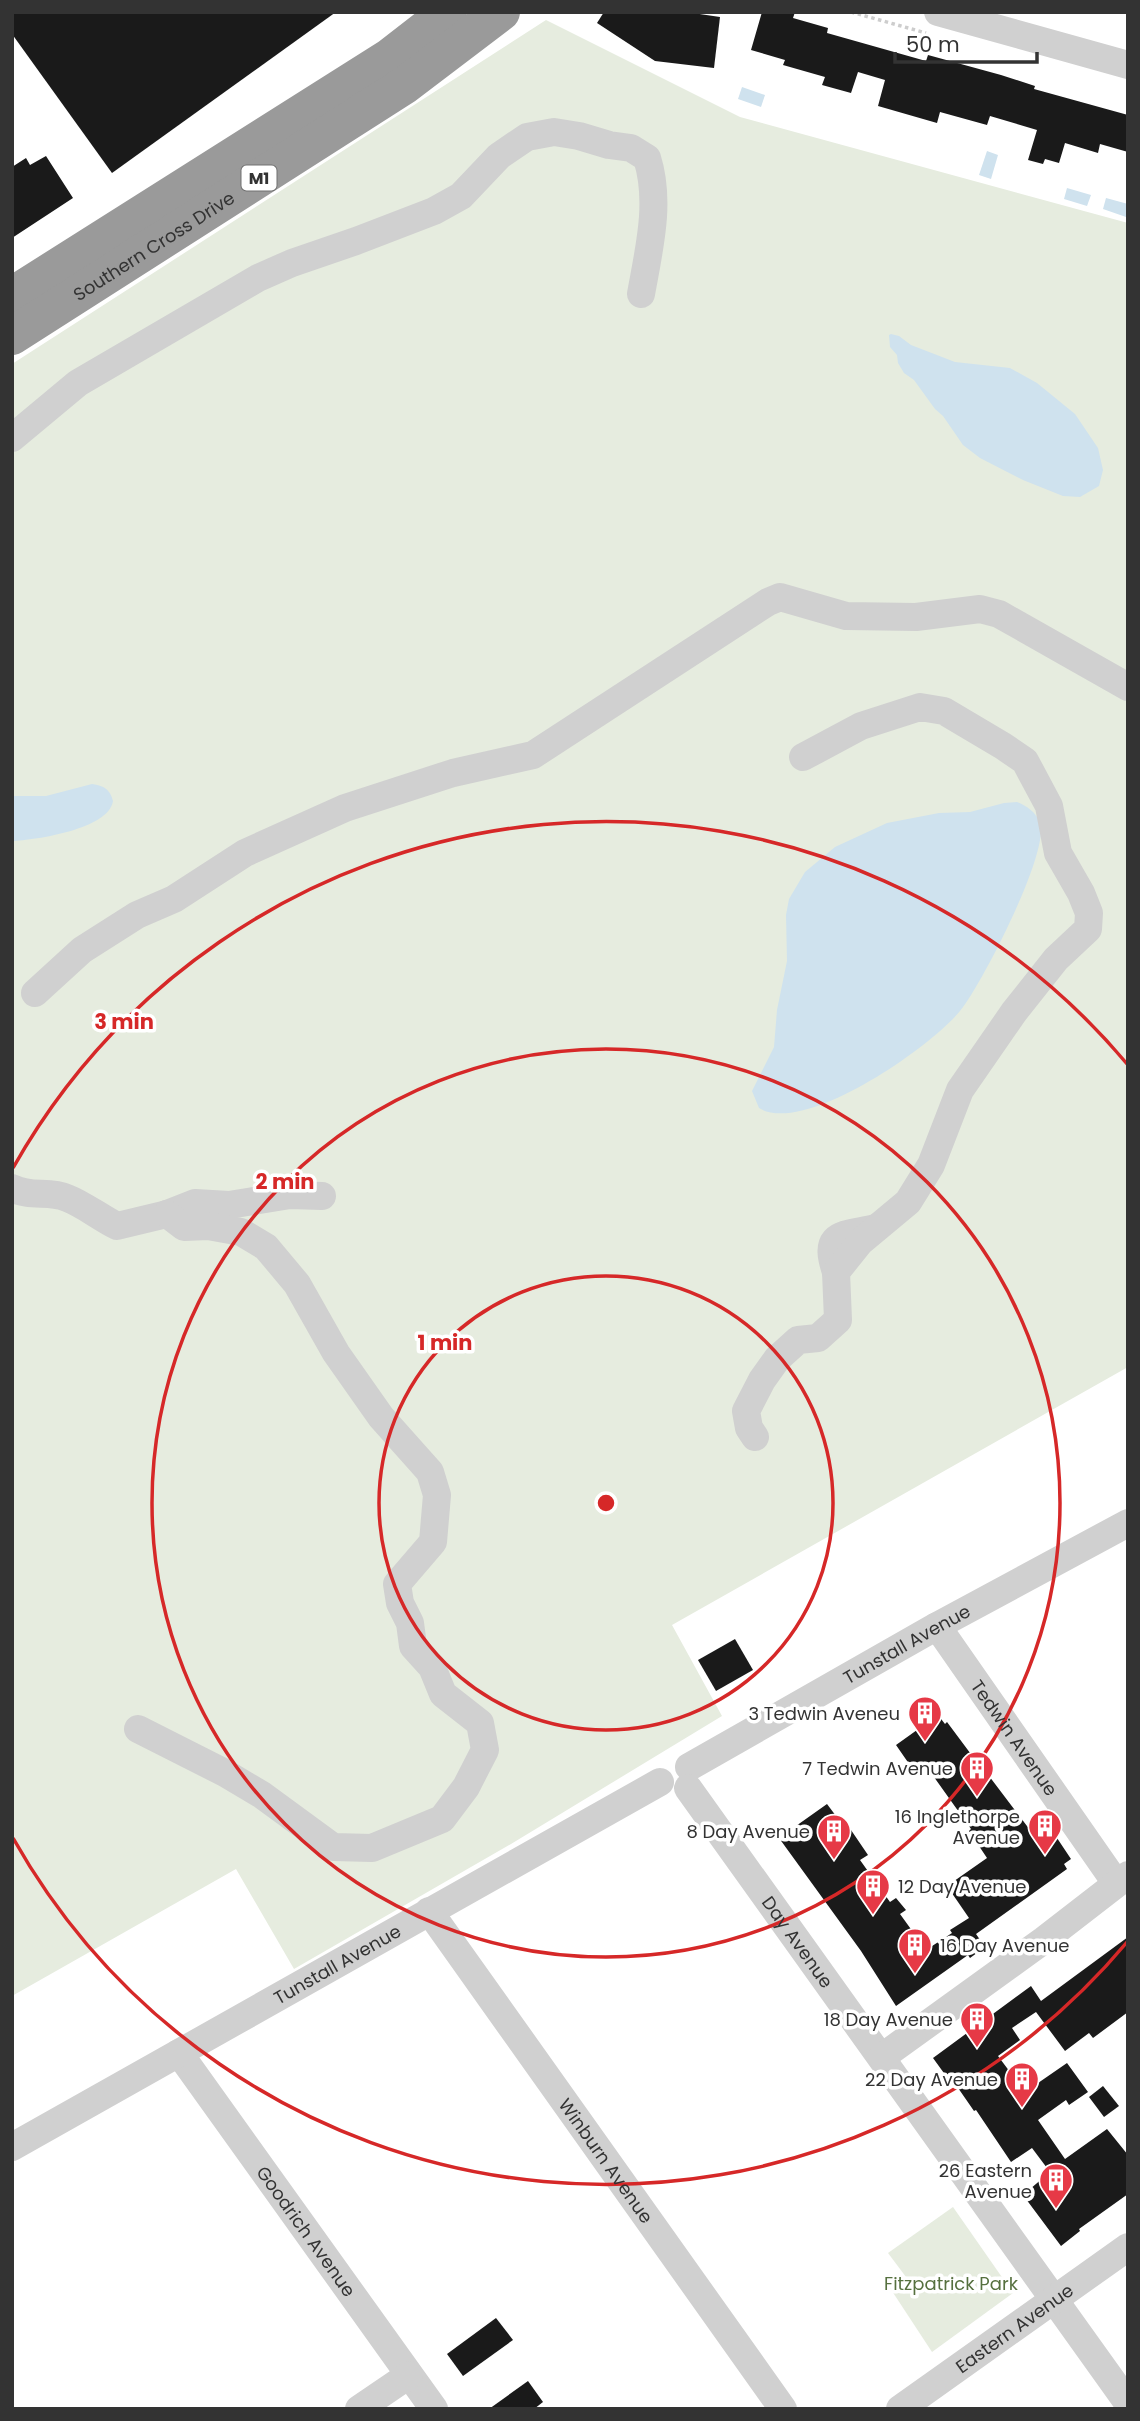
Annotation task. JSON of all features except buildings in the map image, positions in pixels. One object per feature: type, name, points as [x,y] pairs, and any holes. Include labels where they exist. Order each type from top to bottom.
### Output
[{"type":"highway","name":"Southern Cross Drive","points":[[12,296],[390,57],[448,12]]},
{"type":"highway","name":"Southern Cross Drive","points":[[12,336],[405,85],[501,12]]},
{"type":"street","points":[[938,12],[1128,65]]},
{"type":"street","points":[[12,438],[78,383],[258,278],[434,211],[461,196],[499,156],[527,137],[554,132],[579,136],[631,148],[647,158],[653,178],[653,211],[641,294]]},
{"type":"street","points":[[36,993],[82,950],[137,915],[174,899],[245,853],[345,808],[453,773],[533,755],[768,602],[780,597],[846,616],[916,617],[980,609],[999,614],[1128,687]]},
{"type":"street","points":[[755,1437],[749,1428],[746,1411],[762,1380],[777,1359],[798,1340],[818,1338],[838,1320],[836,1272],[860,1242],[908,1202],[931,1165],[960,1090],[1014,1012],[1056,959],[1088,929],[1089,913],[1058,853],[1049,806],[1025,761],[944,711],[920,707],[861,726],[803,757]]},
{"type":"street","points":[[12,1188],[23,1194],[49,1194],[67,1198],[117,1226],[167,1214],[195,1203],[229,1205],[290,1195],[322,1196]]},
{"type":"street","points":[[138,1729],[244,1784],[333,1847],[372,1848],[442,1819],[466,1787],[485,1750],[480,1723],[443,1694],[432,1667],[414,1646],[410,1623],[400,1603],[397,1584],[433,1542],[438,1495],[430,1472],[381,1417],[336,1353],[298,1284],[266,1247],[241,1232],[208,1226],[184,1227],[167,1214]]},
{"type":"street","name":"Tunstall Avenue","points":[[12,2147],[660,1782],[672,1793],[681,1793],[688,1778],[937,1626],[1128,1522]]},
{"type":"street","name":"Tedwin Avenue","points":[[937,1626],[1122,1879]]},
{"type":"street","name":"Day Avenue","points":[[688,1778],[881,2057],[1128,2403]]},
{"type":"street","points":[[881,2057],[1044,1940],[1122,1879]]},
{"type":"street","name":"Winburn Avenue","points":[[429,1911],[783,2409]]},
{"type":"street","name":"Goodrich Avenue","points":[[179,2053],[434,2409]]},
{"type":"street","name":"Eastern Avenue","points":[[900,2409],[1128,2247]]},
{"type":"street","points":[[359,2409],[409,2375]]},
{"type":"green space","points":[[546,20],[740,117],[1128,223],[1128,1367],[672,1625],[722,1716],[511,1844],[294,1969],[236,1869],[12,1996],[12,364]]},
{"type":"green space","name":"Fitzpatrick Park","points":[[953,2207],[1013,2293],[932,2352],[890,2288],[906,2277],[888,2253]]},
{"type":"water","points":[[742,87],[765,95],[761,107],[738,99]]},
{"type":"water","points":[[987,151],[998,155],[991,179],[979,175]]},
{"type":"water","points":[[1067,188],[1091,195],[1087,206],[1064,199]]},
{"type":"water","points":[[1106,198],[1128,204],[1126,217],[1103,209]]},
{"type":"water","points":[[891,334],[955,362],[1010,368],[1037,383],[1075,414],[1098,448],[1103,470],[1099,486],[1080,497],[1063,496],[1023,480],[980,458],[963,445],[914,380],[904,373],[897,355],[890,347]]},
{"type":"water","points":[[92,784],[106,789],[113,801],[108,811],[99,819],[70,831],[12,841],[12,796],[46,796]]},
{"type":"water","points":[[1017,802],[1031,810],[1040,823],[1035,861],[997,948],[960,1011],[945,1027],[896,1065],[835,1099],[805,1110],[779,1113],[759,1108],[752,1091],[774,1047],[777,1010],[787,961],[786,915],[789,899],[805,872],[835,847],[887,823],[939,813],[970,812]]},
{"type":"place","name":"3 Tedwin Aveneu","points":[[925,1743]]},
{"type":"place","name":"7 Tedwin Avenue","points":[[977,1798]]},
{"type":"place","name":"16 Inglethorpe Avenue","points":[[1045,1856]]},
{"type":"place","name":"8 Day Avenue","points":[[834,1861]]},
{"type":"place","name":"12 Day Avenue","points":[[873,1916]]},
{"type":"place","name":"16 Day Avenue","points":[[915,1975]]},
{"type":"place","name":"18 Day Avenue","points":[[977,2049]]},
{"type":"place","name":"22 Day Avenue","points":[[1022,2109]]},
{"type":"place","name":"26 Eastern Avenue","points":[[1056,2210]]}]
